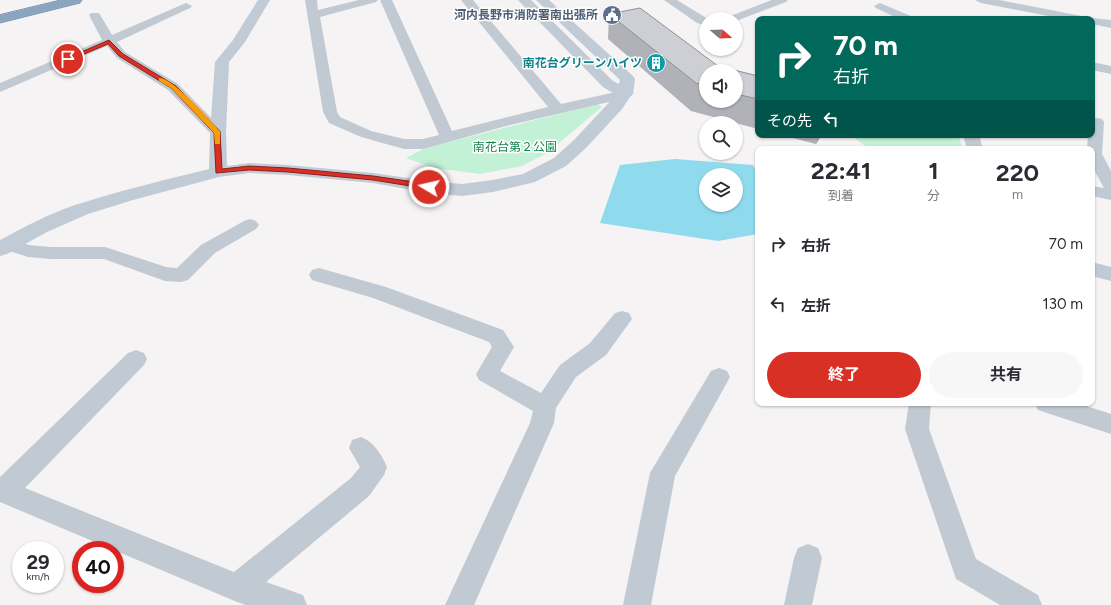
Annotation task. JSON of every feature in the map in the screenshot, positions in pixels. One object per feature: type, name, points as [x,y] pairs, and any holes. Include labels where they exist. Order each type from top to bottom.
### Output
[{"type":"highway","points":[[0,13],[51,0]]},
{"type":"highway","points":[[0,19],[76,0]]},
{"type":"street","points":[[218,172],[218,132],[222,62],[238,42],[264,0]]},
{"type":"street","points":[[311,0],[330,112],[334,120],[366,134],[404,144],[423,144],[503,122],[624,94]]},
{"type":"street","points":[[314,15],[372,0]]},
{"type":"street","points":[[386,0],[447,137]]},
{"type":"street","points":[[467,0],[558,110]]},
{"type":"street","points":[[524,0],[608,84],[624,94]]},
{"type":"street","points":[[4,247],[40,227],[81,210],[149,189],[218,172],[249,168],[272,169],[373,178],[429,187],[462,190],[493,186],[529,178],[560,162],[585,139],[616,106],[624,94],[628,79],[542,0]]},
{"type":"street","points":[[670,0],[699,20]]},
{"type":"street","points":[[743,15],[782,0]]},
{"type":"street","points":[[981,0],[1062,14]]},
{"type":"street","points":[[0,88],[186,6]]},
{"type":"street","points":[[880,6],[902,16]]},
{"type":"street","points":[[95,15],[109,41],[121,55],[173,87],[218,132]]},
{"type":"street","points":[[1095,21],[1111,24]]},
{"type":"street","points":[[1095,67],[1111,70]]},
{"type":"street","points":[[1095,149],[1100,122]]},
{"type":"street","points":[[1095,156],[1111,187]]},
{"type":"street","points":[[1095,192],[1111,195]]},
{"type":"street","points":[[4,247],[44,252],[105,253],[165,274],[181,275],[208,249],[250,225]]},
{"type":"street","points":[[1095,270],[1111,274]]},
{"type":"street","points":[[319,275],[379,292],[496,336],[503,347],[487,374],[545,406]]},
{"type":"street","points":[[459,605],[542,423],[545,406],[568,371],[598,349],[622,319]]},
{"type":"street","points":[[136,359],[2,491],[237,588],[293,605]]},
{"type":"street","points":[[637,605],[662,473],[719,377]]},
{"type":"street","points":[[920,406],[917,429],[966,569],[1028,605]]},
{"type":"street","points":[[1055,406],[1111,424]]},
{"type":"street","points":[[237,588],[360,487],[375,467],[361,448]]},
{"type":"street","points":[[798,605],[808,558]]},
{"type":"green space","name":"南花台第２公園","points":[[598,104],[602,107],[547,153],[522,166],[480,174],[435,168],[406,158],[425,148]]},
{"type":"green space","points":[[959,138],[962,146],[865,146],[856,139]]},
{"type":"water","points":[[675,159],[753,165],[755,169],[755,235],[718,241],[600,223],[620,165]]},
{"type":"building","points":[[640,8],[699,52],[699,56],[705,56],[715,64],[699,64],[699,84],[609,14]]},
{"type":"building","points":[[743,72],[755,75],[755,98],[743,96]]},
{"type":"slow traffic","points":[[161,80],[173,87],[218,132],[218,143]]},
{"type":"place","name":"河内長野市消防署南出張所","points":[[612,15]]},
{"type":"place","name":"南花台グリーンハイツ","points":[[656,63]]},
{"type":"route","points":[[68,59],[109,41],[121,55],[173,87],[218,132],[218,172],[249,168],[288,170],[373,178],[429,187]]}]
